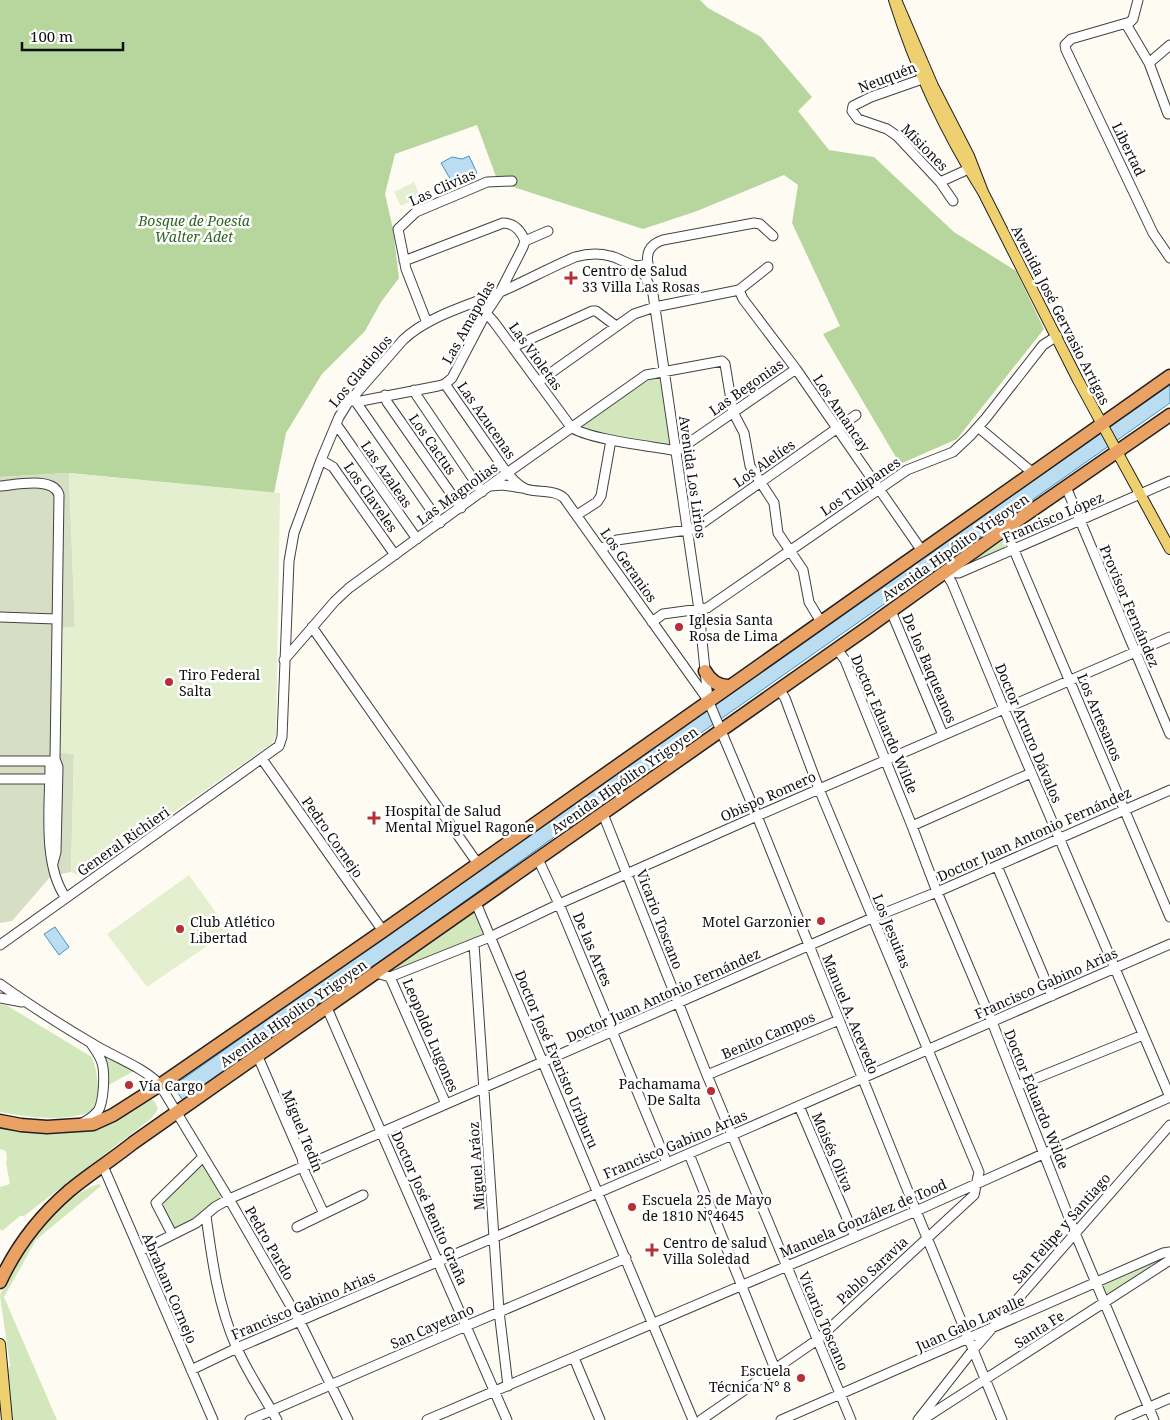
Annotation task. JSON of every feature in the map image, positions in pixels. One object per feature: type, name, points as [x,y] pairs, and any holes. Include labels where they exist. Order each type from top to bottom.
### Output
[{"type":"highway","name":"Avenida Hipólito Yrigoyen","points":[[0,1121],[33,1127],[92,1124],[104,1120],[160,1085],[383,931],[1170,376]]},
{"type":"highway","name":"Avenida Hipólito Yrigoyen","points":[[0,1282],[15,1253],[34,1225],[69,1192],[103,1166],[1005,529],[1170,415]]},
{"type":"highway","points":[[705,671],[718,684],[728,686]]},
{"type":"main road","name":"Avenida José Gervasio Artigas","points":[[895,0],[935,107],[971,168],[1102,424],[1170,549]]},
{"type":"main road","points":[[0,1344],[8,1420]]},
{"type":"street","points":[[1138,0],[1133,19],[1126,24],[1149,63],[1168,114]]},
{"type":"street","name":"Libertad","points":[[1126,24],[1071,39],[1065,45],[1154,233],[1170,258]]},
{"type":"street","points":[[1149,63],[1170,45]]},
{"type":"street","name":"Neuquén","points":[[855,104],[925,78]]},
{"type":"street","name":"Misiones","points":[[855,104],[852,108],[855,117],[892,132],[940,182],[953,201]]},
{"type":"street","points":[[940,182],[971,168]]},
{"type":"street","name":"Las Clivias","points":[[427,323],[404,261],[397,232],[399,227],[412,215],[487,182],[512,181]]},
{"type":"street","points":[[404,261],[494,226],[509,223],[519,230],[525,241],[548,230]]},
{"type":"street","points":[[651,288],[647,256],[654,243],[754,223],[760,224],[773,236]]},
{"type":"street","name":"Las Amapolas","points":[[445,384],[452,378],[486,313],[500,292],[525,241]]},
{"type":"street","name":"Los Gladiolos","points":[[262,759],[281,742],[284,660],[291,550],[294,533],[342,410],[353,401],[403,340],[418,327],[582,255],[601,254],[632,266]]},
{"type":"street","points":[[632,266],[641,266],[648,263]]},
{"type":"street","name":"Avenida Los Lirios","points":[[632,266],[645,276],[651,288],[655,307],[686,531],[699,610],[708,700]]},
{"type":"street","points":[[538,382],[634,314],[655,307],[740,290],[768,268]]},
{"type":"street","name":"Las Amapolas","points":[[511,271],[515,278],[522,282]]},
{"type":"street","name":"Los Amancay","points":[[740,290],[743,299],[796,369],[922,551]]},
{"type":"street","name":"Las Violetas","points":[[476,302],[513,347],[571,427]]},
{"type":"street","points":[[513,347],[592,311],[596,311],[616,326]]},
{"type":"street","name":"Los Tulipanes","points":[[652,622],[664,614],[707,608],[907,470],[949,454],[978,427],[1043,345],[1057,336]]},
{"type":"street","name":"Las Magnolias","points":[[284,660],[345,591],[646,375],[724,361],[733,412]]},
{"type":"street","name":"Las Begonias","points":[[675,450],[682,448],[796,369]]},
{"type":"street","points":[[440,523],[353,401],[445,384]]},
{"type":"street","name":"Las Azucenas","points":[[445,384],[507,473]]},
{"type":"street","points":[[414,390],[416,396],[482,492]]},
{"type":"street","name":"Los Cactus","points":[[385,395],[461,508]]},
{"type":"street","points":[[733,412],[744,433],[750,466],[774,503],[778,533],[803,570],[808,602],[821,622]]},
{"type":"street","name":"Los Alelíes","points":[[686,531],[694,529],[856,415]]},
{"type":"street","name":"Las Azaleas","points":[[336,424],[416,539]]},
{"type":"street","points":[[571,427],[580,432],[611,440],[675,450]]},
{"type":"street","points":[[978,427],[1033,473]]},
{"type":"street","points":[[576,515],[600,500],[611,440]]},
{"type":"street","name":"Los Claveles","points":[[321,460],[333,467],[395,555]]},
{"type":"street","name":"Los Geranios","points":[[507,473],[525,488],[560,495],[601,549],[708,700]]},
{"type":"street","name":"Francisco López","points":[[945,572],[958,573],[1170,481]]},
{"type":"street","points":[[0,486],[45,483],[54,486],[58,490],[53,760],[50,765],[49,852],[56,878],[66,898]]},
{"type":"street","points":[[490,486],[503,485],[525,488]]},
{"type":"street","name":"Provisor Fernández","points":[[1066,487],[1134,652],[1166,714],[1170,734]]},
{"type":"street","name":"Los Artesanos","points":[[1005,529],[1170,917]]},
{"type":"street","points":[[601,549],[617,540],[686,531]]},
{"type":"street","name":"Doctor Arturo Dávalos","points":[[945,572],[952,583],[1170,1097]]},
{"type":"street","name":"De los Baqueanos","points":[[891,611],[943,735]]},
{"type":"street","points":[[0,617],[56,619]]},
{"type":"street","points":[[312,627],[478,864]]},
{"type":"street","name":"Obispo Romero","points":[[390,977],[474,944],[819,788],[886,761],[1170,637]]},
{"type":"street","name":"Doctor Eduardo Wilde","points":[[837,649],[845,660],[937,892],[992,1022],[1074,1233],[1154,1420]]},
{"type":"street","name":"Los Jesuitas","points":[[779,689],[785,698],[872,918],[979,1172],[977,1183]]},
{"type":"street","name":"Manuel A. Acevedo","points":[[708,700],[722,729],[1002,1420]]},
{"type":"street","name":"General Richieri","points":[[0,945],[262,759]]},
{"type":"street","name":"Pedro Cornejo","points":[[262,759],[383,931]]},
{"type":"street","points":[[0,762],[53,760]]},
{"type":"street","points":[[53,760],[58,768],[56,852],[53,864]]},
{"type":"street","points":[[912,826],[1031,773]]},
{"type":"street","points":[[0,779],[50,779]]},
{"type":"street","name":"Doctor Juan Antonio Fernández","points":[[140,1251],[196,1223],[215,1207],[229,1199],[1170,790]]},
{"type":"street","name":"Vicario Toscano","points":[[603,814],[707,1075],[851,1420]]},
{"type":"street","name":"De las Artes","points":[[538,859],[559,904],[668,1162]]},
{"type":"street","points":[[997,866],[1052,996]]},
{"type":"street","name":"Doctor José Evaristo Uriburu","points":[[476,903],[693,1420]]},
{"type":"street","name":"Miguel Aráoz","points":[[474,944],[499,1311],[508,1386]]},
{"type":"street","name":"Francisco Gabino Arias","points":[[191,1370],[237,1348],[494,1236],[689,1154],[1170,944]]},
{"type":"street","points":[[376,973],[390,977]]},
{"type":"street","name":"Leopoldo Lugones","points":[[390,977],[446,1104]]},
{"type":"street","points":[[0,984],[91,1043],[150,1076],[160,1085]]},
{"type":"street","points":[[0,998],[27,1003]]},
{"type":"street","name":"Doctor José Benito Graña","points":[[327,1008],[507,1420]]},
{"type":"street","name":"Benito Campos","points":[[707,1075],[839,1020]]},
{"type":"street","points":[[1017,1086],[1143,1035]]},
{"type":"street","points":[[74,1126],[92,1117],[100,1109],[103,1069],[99,1054],[91,1043]]},
{"type":"street","name":"Miguel Tedín","points":[[258,1057],[302,1158],[305,1173],[324,1214]]},
{"type":"street","name":"Pedro Pardo","points":[[160,1085],[300,1322],[348,1420]]},
{"type":"street","name":"Manuela González de Tood","points":[[427,1420],[916,1211],[1170,1097]]},
{"type":"street","name":"Moisés Oliva","points":[[799,1106],[855,1237]]},
{"type":"street","name":"San Felipe y Santiago","points":[[918,1420],[973,1350],[1170,1125]]},
{"type":"street","points":[[689,1154],[775,1369]]},
{"type":"street","points":[[172,1234],[156,1203],[203,1157]]},
{"type":"street","name":"Abraham Cornejo","points":[[103,1166],[213,1420]]},
{"type":"street","name":"Pablo Saravia","points":[[701,1420],[816,1340],[974,1195],[977,1183]]},
{"type":"street","points":[[297,1227],[363,1195]]},
{"type":"street","points":[[206,1216],[218,1290],[230,1331],[237,1348],[277,1420]]},
{"type":"street","name":"Juan Galo Lavalle","points":[[781,1420],[1096,1284],[1163,1253],[1170,1252]]},
{"type":"street","name":"San Cayetano","points":[[250,1420],[499,1311],[626,1258]]},
{"type":"street","name":"Santa Fe","points":[[922,1420],[1170,1260]]},
{"type":"street","points":[[574,1358],[600,1420]]},
{"type":"street","points":[[1120,1420],[1170,1398]]},
{"type":"green space","name":"Bosque de Poesía Walter Adet","points":[[0,0],[700,0],[708,8],[761,37],[812,97],[798,111],[829,150],[874,157],[954,232],[1016,271],[1044,329],[957,439],[900,464],[823,334],[840,326],[792,223],[798,185],[784,175],[697,211],[643,229],[498,182],[477,125],[395,154],[385,194],[393,229],[399,278],[381,302],[365,331],[322,374],[286,433],[274,493],[69,473],[0,477]]},
{"type":"green space","points":[[414,182],[420,196],[401,206],[394,192]]},
{"type":"green space","points":[[654,377],[658,378],[662,384],[670,445],[580,430],[578,427]]},
{"type":"green space","points":[[69,473],[75,628],[62,628],[60,752],[74,754],[71,872],[51,876],[12,921],[0,923],[0,477]]},
{"type":"green space","name":"Tiro Federal Salta","points":[[69,473],[280,493],[276,736],[271,744],[81,877],[71,872],[74,754],[60,753],[62,627],[75,627]]},
{"type":"green space","points":[[1005,537],[1009,548],[960,570],[952,570]]},
{"type":"green space","points":[[189,875],[229,931],[147,987],[107,934]]},
{"type":"green space","points":[[471,910],[476,913],[487,936],[400,970],[397,968],[397,965]]},
{"type":"green space","points":[[0,1004],[6,1005],[92,1057],[96,1071],[98,1092],[91,1112],[68,1117],[46,1118],[0,1112]]},
{"type":"green space","points":[[102,1052],[134,1071],[107,1086]]},
{"type":"green space","points":[[151,1099],[155,1102],[158,1109],[152,1118],[24,1216],[20,1216],[2,1231],[0,1229],[0,1187],[10,1184],[6,1151],[0,1149],[0,1127],[43,1134],[69,1133],[92,1126]]},
{"type":"green space","points":[[202,1163],[221,1197],[203,1215],[173,1230],[159,1203]]},
{"type":"green space","points":[[99,1184],[101,1186],[36,1240],[4,1297],[57,1420],[11,1420],[6,1377],[10,1365],[0,1296],[3,1286],[23,1247],[42,1225],[77,1195]]},
{"type":"green space","points":[[1163,1254],[1170,1259],[1105,1301],[1098,1284]]},
{"type":"water","points":[[469,156],[477,173],[474,178],[463,176],[452,182],[441,163],[452,157],[462,159]]},
{"type":"water","points":[[1170,384],[1170,403],[627,785],[184,1102],[173,1086]]},
{"type":"water","points":[[55,927],[69,947],[59,955],[44,934]]},
{"type":"place","name":"Centro de Salud 33 Villa Las Rosas","points":[[571,278]]},
{"type":"place","name":"Iglesia Santa Rosa de Lima","points":[[679,627]]},
{"type":"place","name":"Tiro Federal Salta","points":[[169,682]]},
{"type":"place","name":"Hospital de Salud Mental Miguel Ragone","points":[[374,818]]},
{"type":"place","name":"Motel Garzonier","points":[[821,921]]},
{"type":"place","name":"Club Atlético Libertad","points":[[180,929]]},
{"type":"place","name":"Vía Cargo","points":[[129,1085]]},
{"type":"place","name":"Pachamama De Salta","points":[[711,1091]]},
{"type":"place","name":"Escuela 25 de Mayo de 1810 N°4645","points":[[632,1207]]},
{"type":"place","name":"Centro de salud Villa Soledad","points":[[652,1250]]},
{"type":"place","name":"Escuela Técnica N° 8","points":[[801,1378]]}]
